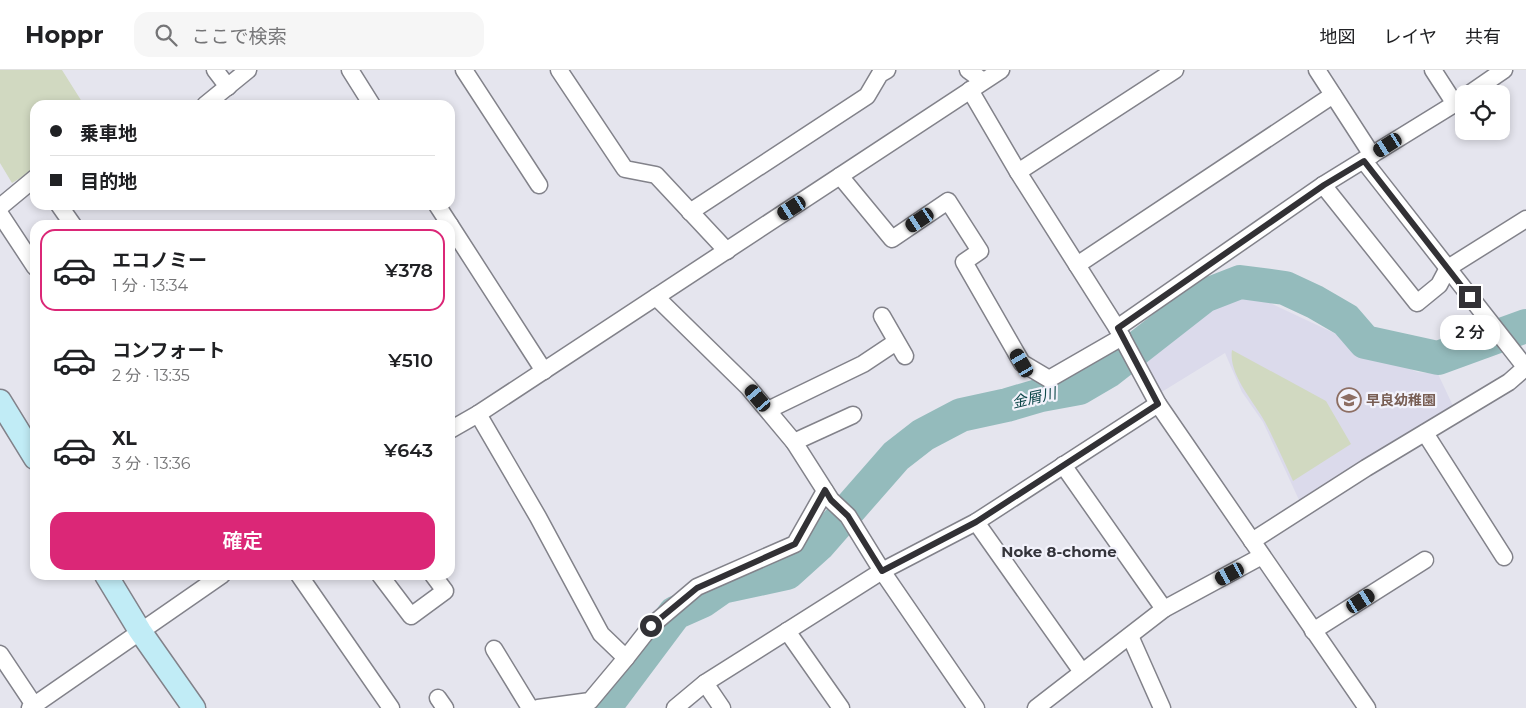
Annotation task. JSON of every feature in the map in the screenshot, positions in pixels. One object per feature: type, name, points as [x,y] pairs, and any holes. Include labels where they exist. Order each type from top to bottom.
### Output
[{"type":"street","points":[[215,70],[228,87]]},
{"type":"street","points":[[211,100],[248,70]]},
{"type":"street","points":[[350,70],[369,100]]},
{"type":"street","points":[[464,70],[539,185]]},
{"type":"street","points":[[559,70],[624,170],[656,175],[727,251]]},
{"type":"street","points":[[690,212],[867,96],[880,74],[887,70]]},
{"type":"street","points":[[968,70],[1018,172],[1121,336],[1158,404],[1367,708]]},
{"type":"street","points":[[455,427],[544,371],[1001,70]]},
{"type":"street","points":[[1018,172],[1174,70]]},
{"type":"street","points":[[1252,541],[1509,382],[1526,367],[1448,268],[1368,158],[1318,70]]},
{"type":"street","points":[[1433,70],[1455,95]]},
{"type":"street","points":[[1482,85],[1504,70]]},
{"type":"street","points":[[1077,265],[1333,95]]},
{"type":"street","points":[[840,176],[892,238],[948,201],[980,251],[964,262],[1022,363],[1049,379],[1121,336],[1324,185],[1455,103]]},
{"type":"street","points":[[0,207],[30,182]]},
{"type":"street","points":[[1324,185],[1417,303],[1439,285],[1448,268],[1526,219]]},
{"type":"street","points":[[0,214],[30,259]]},
{"type":"street","points":[[455,233],[544,371]]},
{"type":"street","points":[[656,297],[748,387],[794,442],[828,495],[848,516],[882,571],[976,708]]},
{"type":"street","points":[[882,316],[905,356]]},
{"type":"street","points":[[768,410],[863,364],[896,342]]},
{"type":"street","points":[[0,401],[30,450]]},
{"type":"street","points":[[674,708],[705,683],[882,571],[976,522],[1158,404]]},
{"type":"street","points":[[478,414],[538,517],[601,634],[626,658]]},
{"type":"street","points":[[794,442],[853,415]]},
{"type":"street","points":[[1425,433],[1504,557]]},
{"type":"street","points":[[1063,465],[1164,609]]},
{"type":"street","points":[[538,708],[590,701],[651,626],[697,588],[795,544],[828,495]]},
{"type":"street","points":[[976,522],[1082,672]]},
{"type":"street","points":[[1036,708],[1164,609],[1262,556]]},
{"type":"street","points":[[1313,632],[1425,560]]},
{"type":"street","points":[[109,580],[140,631],[194,708]]},
{"type":"street","points":[[0,654],[32,707],[215,580]]},
{"type":"street","points":[[302,580],[391,708]]},
{"type":"street","points":[[384,580],[410,616],[445,591],[437,580]]},
{"type":"street","points":[[787,631],[841,708]]},
{"type":"street","points":[[1130,636],[1162,708]]},
{"type":"street","points":[[494,649],[530,708]]},
{"type":"street","points":[[705,683],[722,708]]},
{"type":"shaded area","name":"早良幼稚園","points":[[1241,297],[1266,301],[1417,372],[1438,374],[1454,408],[1300,502],[1263,422],[1242,392],[1225,353],[1160,393],[1140,360],[1211,305]]},
{"type":"green space","points":[[0,70],[62,70],[81,100],[30,100],[30,172],[12,183],[0,163]]},
{"type":"green space","points":[[1232,350],[1326,401],[1351,444],[1293,481],[1265,422],[1238,378],[1234,369]]},
{"type":"waterway","name":"金屑川","points":[[604,708],[675,613],[702,601],[722,587],[787,573],[818,545],[896,456],[923,435],[961,415],[1041,395],[1079,388],[1108,371],[1204,296],[1240,282],[1285,288],[1315,302],[1346,320],[1365,342],[1438,358],[1526,326]]},
{"type":"place","name":"早良幼稚園","points":[[1349,400]]},
{"type":"district","name":"Noke 8-chome","points":[[1059,552]]},
{"type":"route","points":[[651,626],[697,588],[795,544],[825,490],[831,500],[848,516],[882,571],[976,522],[1158,404],[1118,328],[1324,185],[1364,161],[1470,297]]}]
